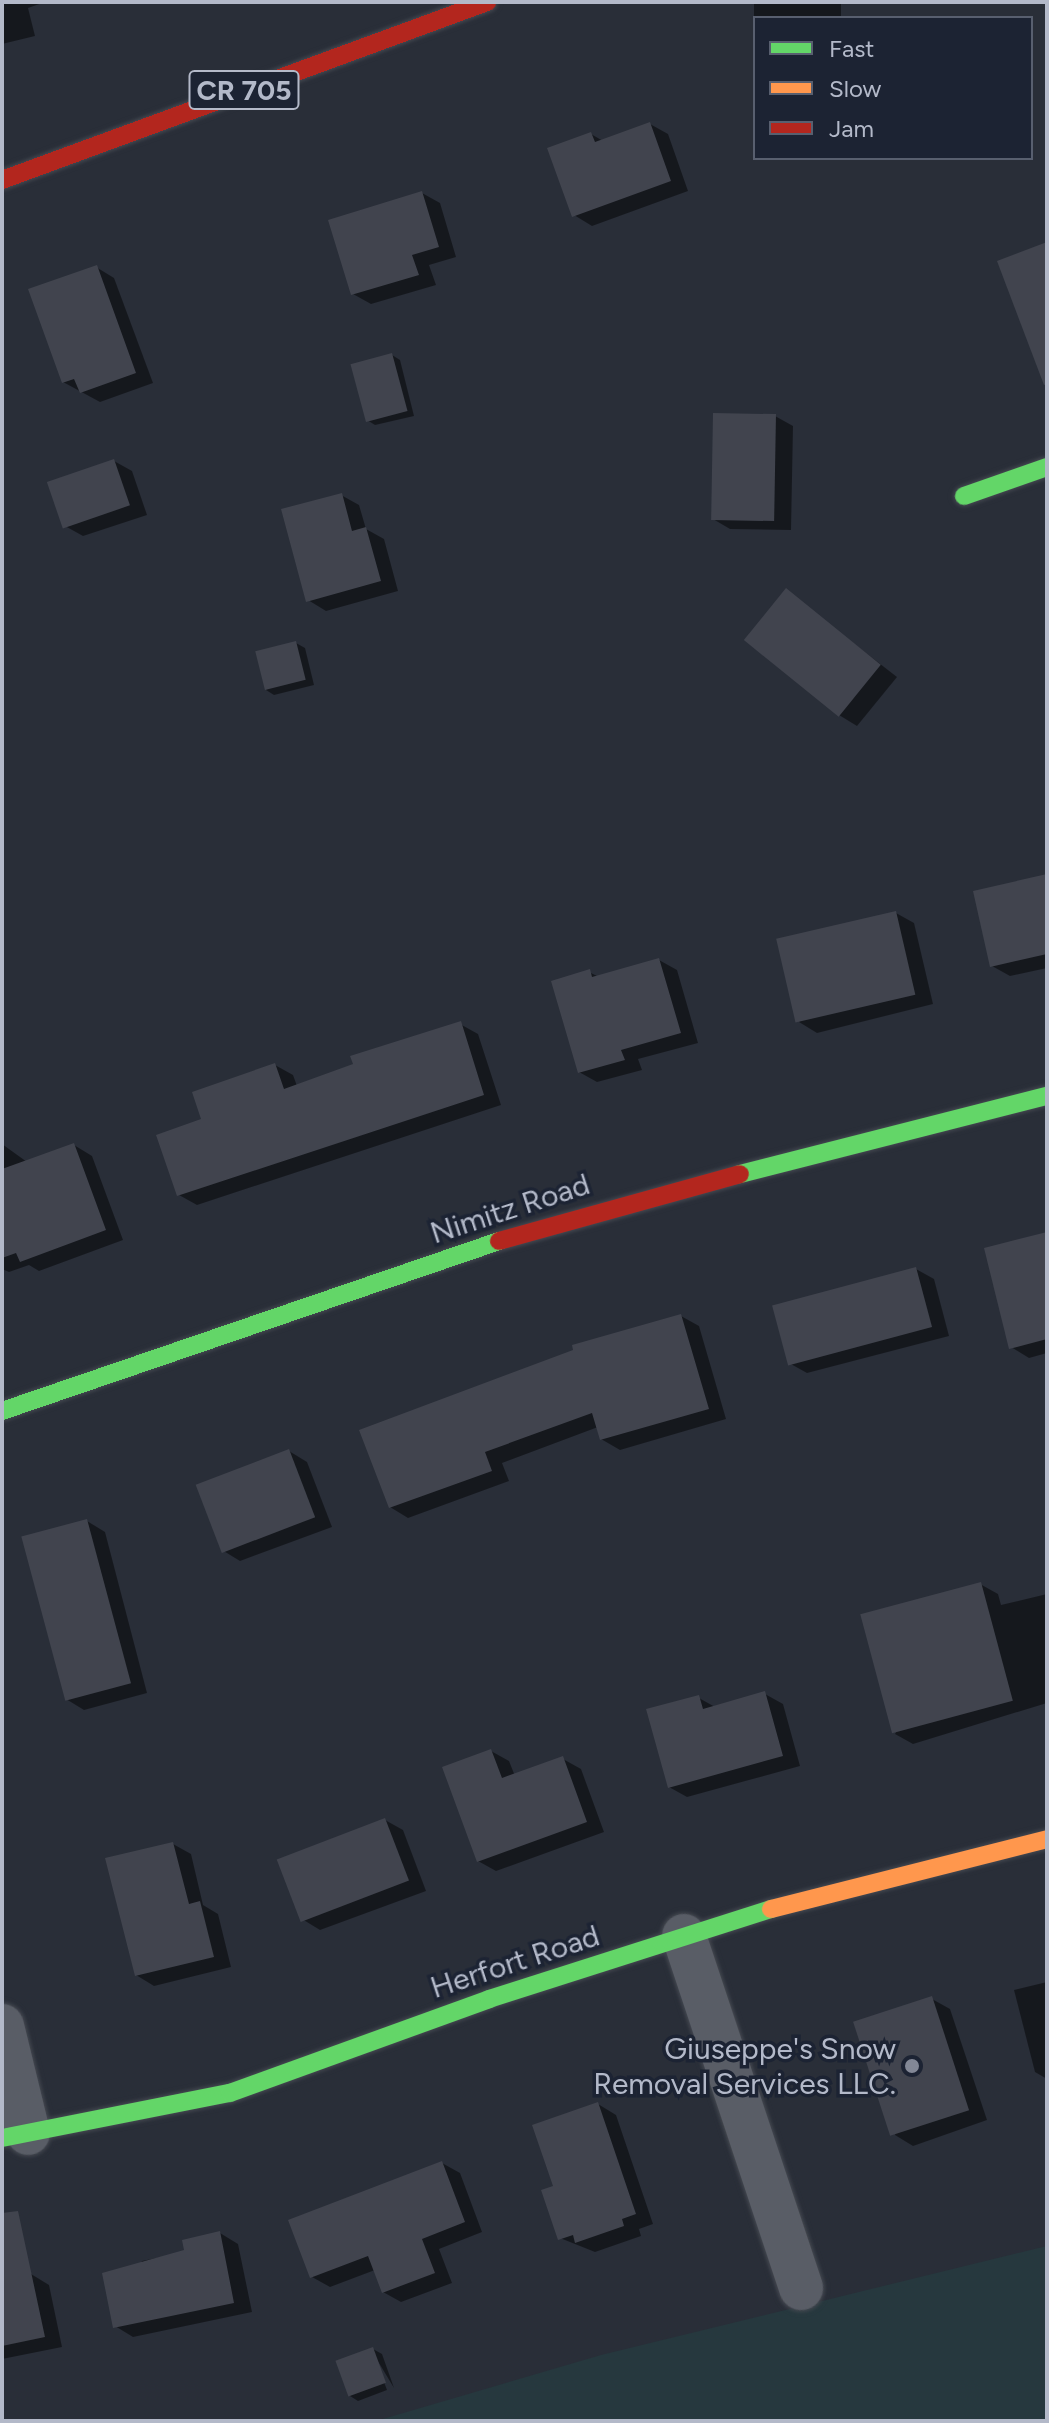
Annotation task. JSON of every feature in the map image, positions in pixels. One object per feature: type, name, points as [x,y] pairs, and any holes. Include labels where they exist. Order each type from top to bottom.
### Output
[{"type":"street","name":"CR 705","points":[[2,180],[487,2]]},
{"type":"street","points":[[964,496],[1047,467]]},
{"type":"street","name":"Nimitz Road","points":[[2,1411],[560,1220],[1047,1096]]},
{"type":"street","name":"Herfort Road","points":[[15,2135],[230,2093],[459,2010],[806,1898],[1047,1839]]},
{"type":"street","points":[[684,1936],[801,2288]]},
{"type":"street","points":[[2,2026],[15,2135]]},
{"type":"shaded area","points":[[1047,2246],[1047,2421],[376,2421],[601,2355]]},
{"type":"building","points":[[650,122],[671,181],[572,217],[547,148],[591,132],[595,142]]},
{"type":"building","points":[[422,191],[439,247],[412,255],[419,275],[351,295],[328,220]]},
{"type":"building","points":[[1047,242],[1047,384],[1044,385],[997,261]]},
{"type":"building","points":[[97,265],[136,373],[80,393],[74,379],[62,383],[28,289]]},
{"type":"building","points":[[392,353],[408,411],[366,422],[350,364]]},
{"type":"building","points":[[713,413],[776,414],[774,521],[711,520]]},
{"type":"building","points":[[114,459],[130,505],[63,528],[47,482]]},
{"type":"building","points":[[342,493],[352,531],[366,527],[381,581],[306,602],[281,509]]},
{"type":"building","points":[[786,588],[881,665],[839,717],[744,640]]},
{"type":"building","points":[[296,641],[306,680],[265,690],[255,651]]},
{"type":"building","points":[[1047,874],[1047,954],[990,967],[973,891]]},
{"type":"building","points":[[896,911],[915,995],[795,1022],[776,939]]},
{"type":"building","points":[[659,958],[681,1033],[621,1050],[625,1060],[578,1073],[551,981],[590,969],[592,977]]},
{"type":"building","points":[[461,1021],[484,1095],[177,1196],[156,1135],[201,1119],[192,1092],[275,1063],[284,1089],[353,1064],[350,1056]]},
{"type":"building","points":[[74,1143],[106,1230],[20,1262],[16,1253],[2,1258],[2,1169]]},
{"type":"building","points":[[1047,1232],[1047,1339],[1009,1349],[984,1248]]},
{"type":"building","points":[[916,1267],[932,1327],[788,1365],[772,1306]]},
{"type":"building","points":[[681,1314],[709,1409],[600,1440],[592,1413],[485,1452],[492,1471],[389,1508],[359,1430],[573,1350],[572,1345]]},
{"type":"building","points":[[289,1449],[315,1517],[222,1553],[196,1485]]},
{"type":"building","points":[[87,1519],[131,1683],[65,1701],[21,1537]]},
{"type":"building","points":[[981,1582],[1013,1701],[892,1733],[860,1614]]},
{"type":"building","points":[[765,1691],[783,1756],[668,1788],[646,1709],[699,1695],[703,1709]]},
{"type":"building","points":[[491,1749],[502,1778],[563,1756],[587,1822],[477,1862],[442,1767]]},
{"type":"building","points":[[385,1818],[409,1881],[301,1922],[277,1860]]},
{"type":"building","points":[[173,1842],[189,1904],[200,1901],[214,1957],[135,1976],[105,1858]]},
{"type":"building","name":"Giuseppe's Snow Removal Services LLC.","points":[[932,1996],[969,2110],[890,2136],[853,2022]]},
{"type":"building","points":[[598,2102],[636,2214],[622,2219],[624,2226],[575,2243],[573,2235],[558,2240],[541,2190],[553,2186],[532,2125]]},
{"type":"building","points":[[442,2161],[465,2222],[422,2239],[435,2273],[382,2293],[368,2256],[310,2278],[288,2220]]},
{"type":"building","points":[[18,2211],[45,2337],[2,2346],[2,2213]]},
{"type":"building","points":[[220,2231],[234,2303],[113,2328],[102,2273],[184,2250],[182,2240]]},
{"type":"building","points":[[373,2347],[386,2383],[348,2396],[335,2361]]},
{"type":"traffic: fast","points":[[964,496],[1047,467]]},
{"type":"traffic: fast","points":[[740,1174],[1047,1096]]},
{"type":"traffic: fast","points":[[2,1411],[499,1241]]},
{"type":"traffic: fast","points":[[2,2138],[230,2093],[489,1999],[771,1909]]},
{"type":"traffic: slow","points":[[771,1909],[1047,1839]]},
{"type":"traffic: jam","points":[[2,180],[487,2]]},
{"type":"traffic: jam","points":[[499,1241],[740,1174]]},
{"type":"place","name":"Giuseppe's Snow Removal Services LLC.","points":[[912,2066]]}]
